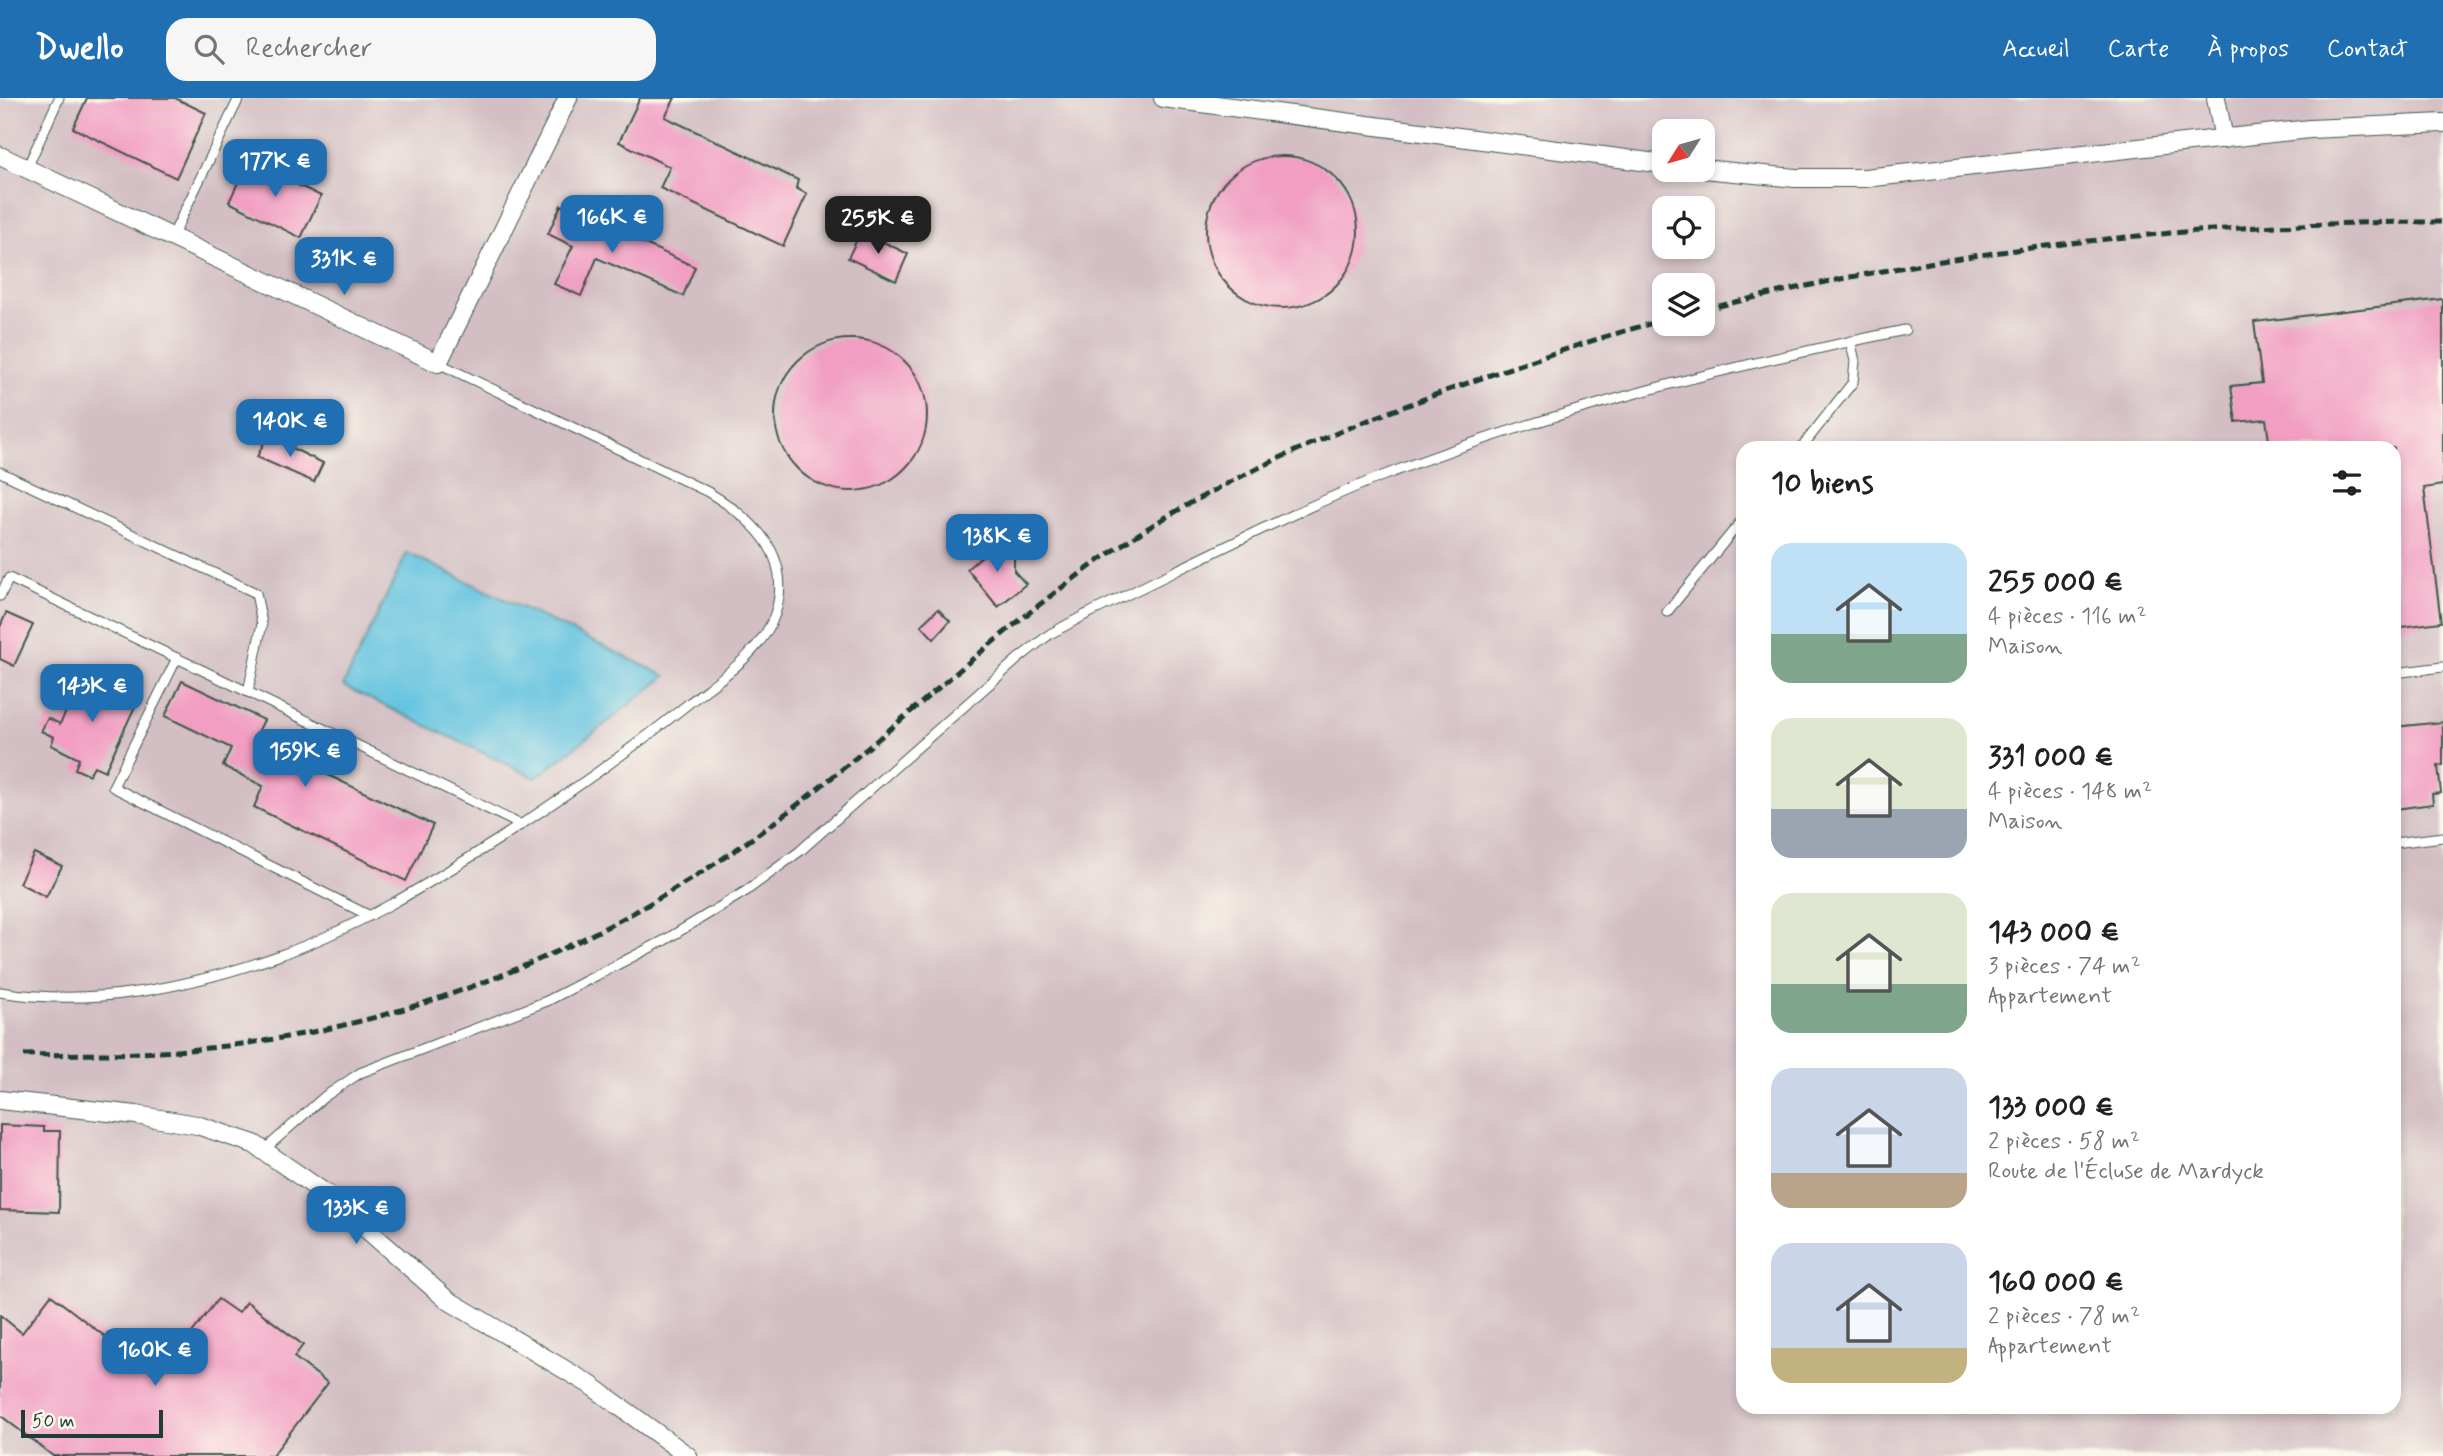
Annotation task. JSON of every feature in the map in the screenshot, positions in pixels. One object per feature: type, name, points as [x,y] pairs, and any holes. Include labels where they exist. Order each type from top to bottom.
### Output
[{"type":"street","points":[[0,156],[438,363],[568,98]]},
{"type":"street","points":[[1163,98],[1652,162]]},
{"type":"street","points":[[2216,98],[2224,139]]},
{"type":"street","points":[[1715,170],[1795,178],[1865,178],[2311,129],[2443,123]]},
{"type":"street","points":[[0,1100],[136,1115],[197,1125],[244,1139],[329,1196],[446,1299],[582,1379],[688,1456]]},
{"type":"lane","points":[[27,168],[60,98]]},
{"type":"lane","points":[[172,237],[239,98]]},
{"type":"lane","points":[[264,1150],[324,1097],[350,1079],[547,1001],[665,940],[746,891],[800,850],[1018,658],[1073,621],[1343,493],[1447,452],[1708,373],[1905,330]]},
{"type":"lane","points":[[1807,441],[1853,382],[1855,361],[1850,341]]},
{"type":"lane","points":[[0,992],[68,999],[112,997],[164,988],[278,956],[370,916],[439,878],[611,764],[753,649],[775,613],[779,593],[777,572],[762,532],[729,504],[438,363]]},
{"type":"lane","points":[[0,472],[256,593],[261,615],[261,633],[248,692]]},
{"type":"lane","points":[[1667,612],[1736,528]]},
{"type":"lane","points":[[0,596],[9,578],[521,825]]},
{"type":"lane","points":[[177,658],[113,787],[370,916]]},
{"type":"lane","points":[[2401,672],[2443,667]]},
{"type":"lane","points":[[2401,842],[2443,837]]},
{"type":"shaded area","points":[[0,98],[2443,98],[2443,1456],[0,1456]]},
{"type":"water","points":[[407,553],[666,676],[536,778],[343,686]]},
{"type":"building","points":[[87,98],[175,98],[206,113],[176,178],[73,128]]},
{"type":"building","points":[[640,98],[675,98],[665,117],[798,180],[796,188],[807,194],[783,246],[660,188],[670,167],[619,142]]},
{"type":"building","points":[[1282,156],[1311,162],[1336,178],[1352,203],[1358,232],[1352,261],[1336,286],[1311,302],[1282,308],[1253,302],[1228,286],[1212,261],[1206,232],[1212,203],[1228,178],[1253,162]]},
{"type":"building","points":[[248,161],[321,196],[301,238],[229,202]]},
{"type":"building","points":[[561,205],[695,267],[683,296],[597,258],[581,296],[554,284],[573,246],[548,234]]},
{"type":"building","points":[[861,231],[908,254],[896,281],[848,258]]},
{"type":"building","points":[[2443,299],[2443,485],[2424,488],[2441,622],[2401,627],[2401,441],[2269,441],[2266,419],[2236,422],[2231,386],[2262,383],[2254,322]]},
{"type":"building","points":[[851,339],[880,345],[905,361],[921,386],[927,415],[921,444],[905,469],[880,485],[851,491],[822,485],[797,469],[781,444],[775,415],[781,386],[797,361],[822,345]]},
{"type":"building","points":[[267,436],[323,463],[314,482],[257,457]]},
{"type":"building","points":[[1000,540],[1014,556],[1014,571],[1026,584],[998,607],[967,569]]},
{"type":"building","points":[[938,609],[950,621],[934,639],[921,625]]},
{"type":"building","points":[[6,613],[33,625],[14,666],[0,659],[0,627]]},
{"type":"building","points":[[85,673],[138,700],[105,771],[94,766],[89,775],[75,769],[79,759],[51,745],[54,737],[41,731],[48,718],[60,724]]},
{"type":"building","points":[[182,681],[264,720],[254,740],[433,825],[406,881],[254,807],[263,786],[223,766],[231,748],[165,716]]},
{"type":"building","points":[[2443,722],[2443,765],[2438,766],[2441,793],[2432,794],[2433,804],[2401,808],[2401,726]]},
{"type":"building","points":[[34,853],[62,866],[46,897],[19,883]]},
{"type":"building","points":[[0,1125],[44,1127],[44,1131],[60,1131],[59,1212],[0,1210]]},
{"type":"building","points":[[51,1295],[158,1377],[218,1299],[238,1313],[247,1302],[303,1345],[294,1357],[328,1383],[272,1456],[53,1456],[0,1415],[0,1315],[22,1333]]},
{"type":"railway","points":[[1715,307],[1886,271],[2070,243],[2256,227],[2443,222]]},
{"type":"railway","points":[[24,1055],[162,1052],[288,1037],[367,1019],[444,996],[520,968],[593,934],[664,896],[732,852],[797,805],[1048,598],[1092,565],[1174,512],[1252,471],[1372,419],[1532,361],[1652,323]]}]
